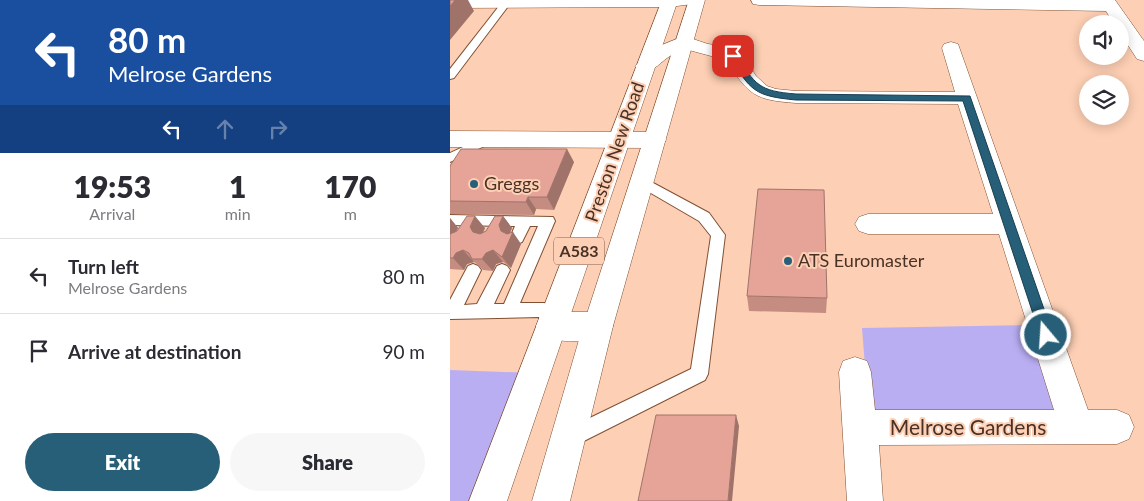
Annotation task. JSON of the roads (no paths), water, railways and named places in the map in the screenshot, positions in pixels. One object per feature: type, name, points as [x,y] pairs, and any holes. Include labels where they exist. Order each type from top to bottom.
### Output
[{"type":"main road","name":"Preston New Road","points":[[488,501],[621,140],[672,51],[697,0]]},
{"type":"main road","points":[[759,0],[1109,3],[1144,55]]},
{"type":"main road","points":[[450,3],[469,1],[506,3],[676,1]]},
{"type":"main road","name":"Preston New Road","points":[[551,501],[570,438],[598,326],[655,140],[672,51],[676,1]]},
{"type":"main road","name":"Melrose Gardens","points":[[951,48],[1077,427]]},
{"type":"main road","points":[[672,51],[722,51],[733,56],[749,80],[760,90],[773,95],[796,97],[967,98]]},
{"type":"main road","points":[[450,139],[655,140]]},
{"type":"main road","points":[[868,224],[1009,224]]},
{"type":"main road","points":[[551,326],[598,326]]},
{"type":"main road","points":[[855,372],[864,498]]},
{"type":"main road","name":"Melrose Gardens","points":[[859,428],[1117,427]]},
{"type":"lane","points":[[450,76],[506,3]]},
{"type":"lane","points":[[450,158],[490,139]]},
{"type":"lane","points":[[570,438],[698,374],[718,235],[704,217],[642,182]]},
{"type":"lane","points":[[450,220],[468,226],[496,226],[525,220],[548,221],[509,311]]},
{"type":"lane","points":[[517,238],[525,220]]},
{"type":"lane","points":[[473,270],[451,312],[544,310],[551,326]]},
{"type":"lane","points":[[482,312],[502,270]]},
{"type":"place","name":"Greggs","points":[[474,184]]},
{"type":"place","name":"ATS Euromaster","points":[[788,261]]}]
